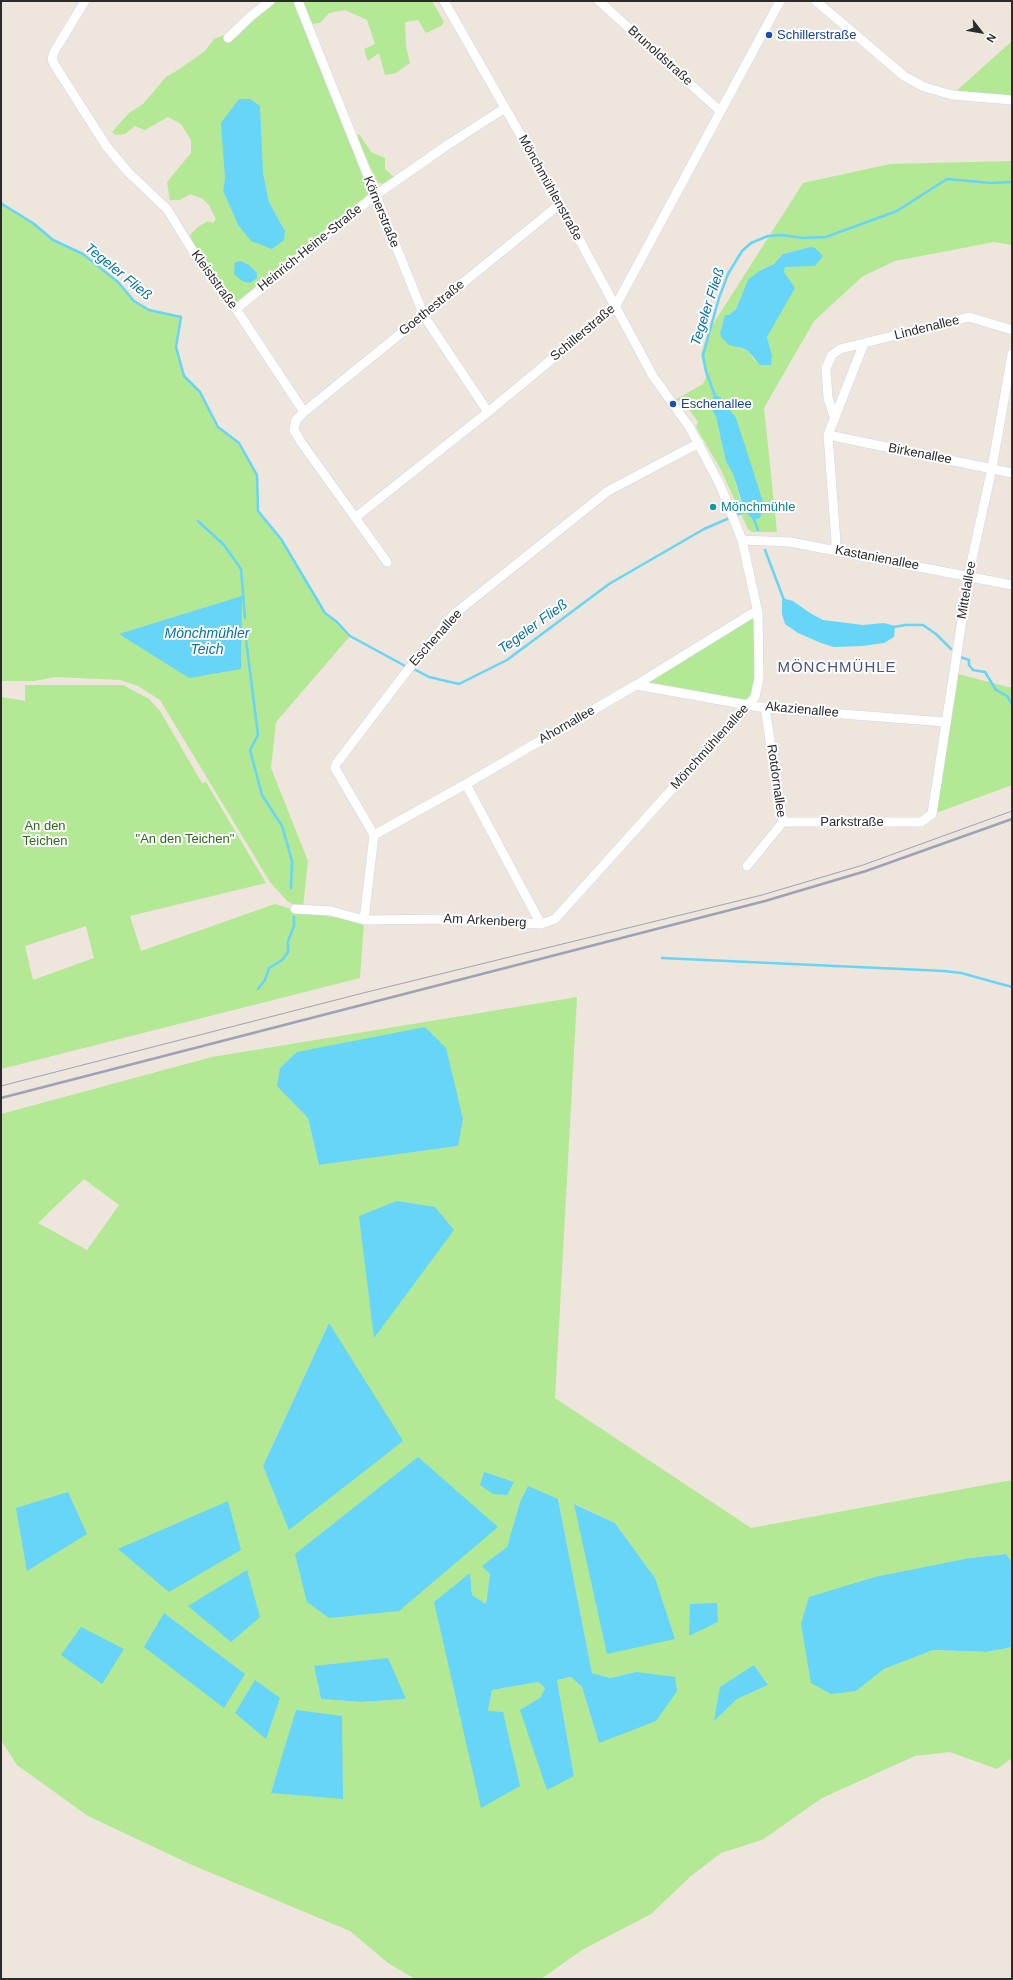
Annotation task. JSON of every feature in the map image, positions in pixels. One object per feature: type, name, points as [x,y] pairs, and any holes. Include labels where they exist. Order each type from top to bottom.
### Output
[{"type":"street","name":"Kleiststraße","points":[[85,1],[54,52],[52,59],[54,64],[107,147],[128,172],[167,209],[196,256],[236,309],[282,381],[304,412]]},
{"type":"street","points":[[228,38],[251,16],[270,1]]},
{"type":"street","name":"Körnerstraße","points":[[298,1],[374,196],[424,316],[488,412]]},
{"type":"street","name":"Mönchmühlenstraße","points":[[444,1],[560,204],[653,376]]},
{"type":"street","name":"Brunoldstraße","points":[[599,1],[720,111]]},
{"type":"street","name":"Schillerstraße","points":[[356,517],[488,412],[616,307],[780,1]]},
{"type":"street","points":[[816,1],[904,76],[924,87],[952,95],[1012,100]]},
{"type":"street","name":"Heinrich-Heine-Straße","points":[[236,309],[374,196],[449,144],[505,108]]},
{"type":"street","name":"Goethestraße","points":[[304,412],[560,204]]},
{"type":"street","name":"Lindenallee","points":[[835,419],[828,398],[826,368],[832,355],[840,349],[969,317],[1012,330]]},
{"type":"street","points":[[835,550],[836,542],[828,435],[864,343]]},
{"type":"street","name":"Mittelallee","points":[[921,822],[932,814],[945,722],[969,577],[992,468],[1012,354]]},
{"type":"street","name":"Mönchmühlenallee","points":[[541,924],[555,919],[755,697],[758,678],[758,613],[742,540],[731,510],[699,443],[653,376]]},
{"type":"street","points":[[304,412],[296,420],[294,430],[387,562]]},
{"type":"street","name":"Birkenallee","points":[[828,435],[1012,472]]},
{"type":"street","name":"Eschenallee","points":[[374,835],[335,768],[336,764],[410,667],[453,616],[608,491],[699,443]]},
{"type":"street","name":"Kastanienallee","points":[[742,540],[790,542],[1012,585]]},
{"type":"street","name":"Ahornallee","points":[[374,835],[466,784],[636,685],[751,614],[758,613]]},
{"type":"street","name":"Akazienallee","points":[[636,685],[765,708],[945,722]]},
{"type":"street","name":"Rotdornallee","points":[[748,866],[783,822],[765,708]]},
{"type":"street","name":"Am Arkenberg","points":[[466,784],[541,924]]},
{"type":"street","name":"Parkstraße","points":[[783,822],[921,822]]},
{"type":"street","points":[[364,920],[374,835]]},
{"type":"street","name":"Am Arkenberg","points":[[295,909],[331,911],[364,920],[451,918],[541,924]]},
{"type":"green space","points":[[278,1],[294,1],[372,195],[238,303],[233,304],[195,248],[190,235],[198,227],[208,221],[213,223],[216,219],[209,205],[203,199],[190,194],[180,200],[170,200],[167,182],[191,153],[191,140],[181,124],[168,117],[145,130],[135,126],[125,134],[116,135],[112,132],[129,113],[143,104],[166,77],[205,51],[214,39],[227,34],[237,37],[260,13]],"holes":[[[263,172],[269,202],[285,231],[252,241],[238,225],[223,191],[225,178]]]},
{"type":"green space","points":[[302,1],[432,1],[444,22],[441,26],[426,33],[418,20],[405,22],[406,46],[410,63],[396,73],[385,75],[379,53],[368,61],[364,49],[375,44],[367,20],[345,10],[329,13],[320,23],[312,24]]},
{"type":"green space","points":[[1012,41],[1012,99],[953,94]]},
{"type":"green space","points":[[359,134],[371,152],[385,158],[385,169],[394,177],[386,184],[378,183],[356,137]]},
{"type":"green space","points":[[1012,161],[1012,245],[994,242],[895,261],[863,276],[814,321],[764,408],[777,532],[752,532],[748,529],[721,470],[696,427],[698,422],[683,401],[675,400],[703,384],[706,377],[701,355],[708,332],[803,183],[890,164]],"holes":[[[810,247],[803,267],[797,265],[785,266],[771,329],[767,337],[772,355],[755,361],[748,351],[736,346],[725,315],[729,315],[736,309],[744,290],[759,271],[774,264],[783,254]],[[709,404],[764,505],[754,520],[746,512],[741,502],[733,474],[726,462],[716,417]]]},
{"type":"green space","points":[[1,201],[2,204],[33,223],[53,240],[83,254],[118,282],[134,301],[149,310],[181,317],[176,347],[184,376],[200,392],[218,427],[239,443],[257,475],[258,511],[281,539],[325,613],[337,622],[350,636],[276,722],[271,768],[308,861],[303,907],[296,906],[287,901],[270,882],[160,700],[138,686],[120,680],[56,677],[34,681],[1,681]]},
{"type":"green space","points":[[758,614],[755,697],[747,704],[637,684]]},
{"type":"green space","points":[[958,674],[1012,688],[1012,785],[936,813]]},
{"type":"green space","points":[[25,685],[123,685],[149,699],[160,711],[202,783],[206,782],[266,883],[130,916],[141,951],[275,904],[301,912],[364,922],[360,978],[1,1069],[1,697],[25,701]],"holes":[[[86,926],[94,958],[33,980],[25,946]]]},
{"type":"green space","points":[[577,997],[555,1398],[751,1528],[1012,1480],[1012,1563],[1005,1554],[970,1558],[856,1691],[884,1669],[933,1650],[987,1652],[1012,1647],[1012,1758],[997,1769],[950,1752],[915,1756],[822,1798],[762,1840],[721,1853],[691,1876],[651,1914],[582,1950],[541,1979],[415,1979],[388,1963],[350,1931],[190,1864],[88,1816],[17,1765],[1,1740],[1,1114],[212,1057]],"holes":[[[308,1118],[458,1146],[319,1165]],[[84,1179],[119,1205],[87,1250],[38,1223]],[[329,1323],[290,1530],[263,1466]],[[558,1499],[592,1673],[610,1678],[636,1672],[599,1743],[582,1687],[571,1677],[557,1680],[574,1776],[540,1698],[545,1688],[538,1682],[492,1690],[488,1711],[434,1602],[470,1574],[472,1595],[486,1604],[490,1574],[483,1566],[507,1547],[520,1502]],[[575,1504],[615,1523],[655,1578]],[[754,1665],[768,1685],[737,1699]],[[314,1666],[406,1699],[362,1702],[321,1699]]]},
{"type":"water","points":[[239,99],[250,99],[260,106],[263,172],[269,202],[285,231],[284,240],[272,249],[251,241],[238,225],[223,191],[225,178],[221,123]]},
{"type":"water","points":[[810,247],[815,248],[823,256],[815,266],[785,267],[784,272],[795,288],[767,337],[772,355],[771,365],[760,365],[748,351],[729,345],[723,339],[720,334],[725,315],[729,315],[736,309],[748,280],[759,271],[774,264],[783,254]]},
{"type":"water","points":[[241,261],[249,265],[257,273],[257,278],[250,283],[242,281],[234,274],[235,262]]},
{"type":"water","points":[[715,395],[720,397],[736,418],[764,505],[760,518],[754,520],[745,512],[733,474],[726,462],[716,417],[709,404]]},
{"type":"water","name":"Mönchmühler Teich","points":[[242,596],[241,669],[189,678],[119,634]]},
{"type":"water","points":[[782,598],[793,601],[823,620],[863,625],[884,623],[895,626],[894,637],[884,643],[862,646],[834,647],[821,643],[798,633],[785,624],[782,614]]},
{"type":"water","points":[[425,1027],[446,1048],[463,1119],[458,1146],[319,1165],[308,1118],[277,1086],[280,1068],[297,1052]]},
{"type":"water","points":[[397,1201],[435,1207],[454,1230],[374,1338],[359,1216]]},
{"type":"water","points":[[329,1323],[403,1441],[289,1530],[263,1466]]},
{"type":"water","points":[[418,1457],[498,1527],[399,1611],[329,1618],[307,1602],[295,1554]]},
{"type":"water","points":[[484,1472],[514,1482],[507,1495],[493,1494],[480,1485]]},
{"type":"water","points":[[528,1486],[558,1499],[592,1673],[610,1678],[636,1672],[675,1677],[677,1691],[656,1721],[599,1743],[582,1687],[571,1677],[557,1680],[574,1776],[547,1790],[520,1710],[540,1698],[545,1688],[538,1682],[492,1690],[488,1711],[503,1712],[520,1786],[481,1808],[434,1602],[470,1573],[472,1595],[486,1604],[490,1574],[482,1566],[507,1547],[520,1502]]},
{"type":"water","points":[[68,1492],[87,1534],[27,1571],[16,1508]]},
{"type":"water","points":[[228,1501],[241,1550],[169,1592],[118,1549]]},
{"type":"water","points":[[574,1504],[615,1523],[655,1578],[675,1639],[607,1654]]},
{"type":"water","points":[[1006,1554],[1012,1563],[1012,1647],[987,1652],[933,1650],[884,1669],[856,1691],[831,1694],[811,1683],[801,1624],[809,1597],[875,1577],[970,1558]]},
{"type":"water","points":[[247,1570],[260,1617],[231,1642],[188,1606]]},
{"type":"water","points":[[717,1603],[718,1622],[689,1636],[690,1604]]},
{"type":"water","points":[[164,1613],[245,1674],[224,1708],[144,1647]]},
{"type":"water","points":[[81,1627],[124,1649],[102,1684],[61,1655]]},
{"type":"water","points":[[388,1658],[406,1699],[362,1702],[321,1699],[314,1666]]},
{"type":"water","points":[[754,1665],[768,1685],[737,1699],[714,1721],[720,1687]]},
{"type":"water","points":[[255,1680],[280,1698],[266,1739],[235,1713]]},
{"type":"water","points":[[296,1710],[342,1716],[343,1799],[271,1793]]},
{"type":"waterway","name":"Tegeler Fließ","points":[[715,396],[706,371],[703,355],[719,298],[728,274],[742,251],[751,243],[768,236],[782,235],[803,238],[826,237],[897,211],[947,179],[991,183],[1012,182]]},
{"type":"waterway","name":"Tegeler Fließ","points":[[1,202],[33,223],[53,240],[83,254],[118,282],[134,301],[149,310],[181,317],[176,347],[184,376],[200,392],[218,427],[239,443],[257,475],[258,511],[281,539],[325,613],[337,622],[350,636],[407,667]]},
{"type":"waterway","name":"Tegeler Fließ","points":[[412,668],[429,677],[459,684],[507,660],[609,584],[704,529],[748,510]]},
{"type":"waterway","points":[[753,517],[758,530]]},
{"type":"waterway","points":[[198,521],[224,545],[241,569],[245,618]]},
{"type":"waterway","points":[[765,550],[784,600]]},
{"type":"waterway","points":[[893,627],[923,625],[936,634],[951,649]]},
{"type":"waterway","points":[[245,632],[258,735],[250,750],[262,795],[282,826],[292,861],[291,888]]},
{"type":"waterway","points":[[960,657],[969,660],[969,665],[973,670],[985,672],[996,690],[1007,696],[1012,704]]},
{"type":"waterway","points":[[258,989],[265,980],[269,968],[282,960],[288,952],[288,941],[294,926],[294,917]]},
{"type":"waterway","points":[[662,958],[944,971],[961,973],[1012,987]]},
{"type":"tram line","points":[[1,1086],[363,993],[762,895],[863,865],[1012,811]]},
{"type":"railway","points":[[1,1098],[765,901],[866,871],[1012,819]]},
{"type":"place","name":"Schillerstraße","points":[[769,35]]},
{"type":"place","name":"Eschenallee","points":[[673,404]]},
{"type":"place","name":"Mönchmühle","points":[[713,507]]},
{"type":"district","name":"MÖNCHMÜHLE","points":[[837,668]]},
{"type":"park label","name":"An den Teichen","points":[[45,834]]},
{"type":"park label","name":"\"An den Teichen\"","points":[[185,839]]}]
